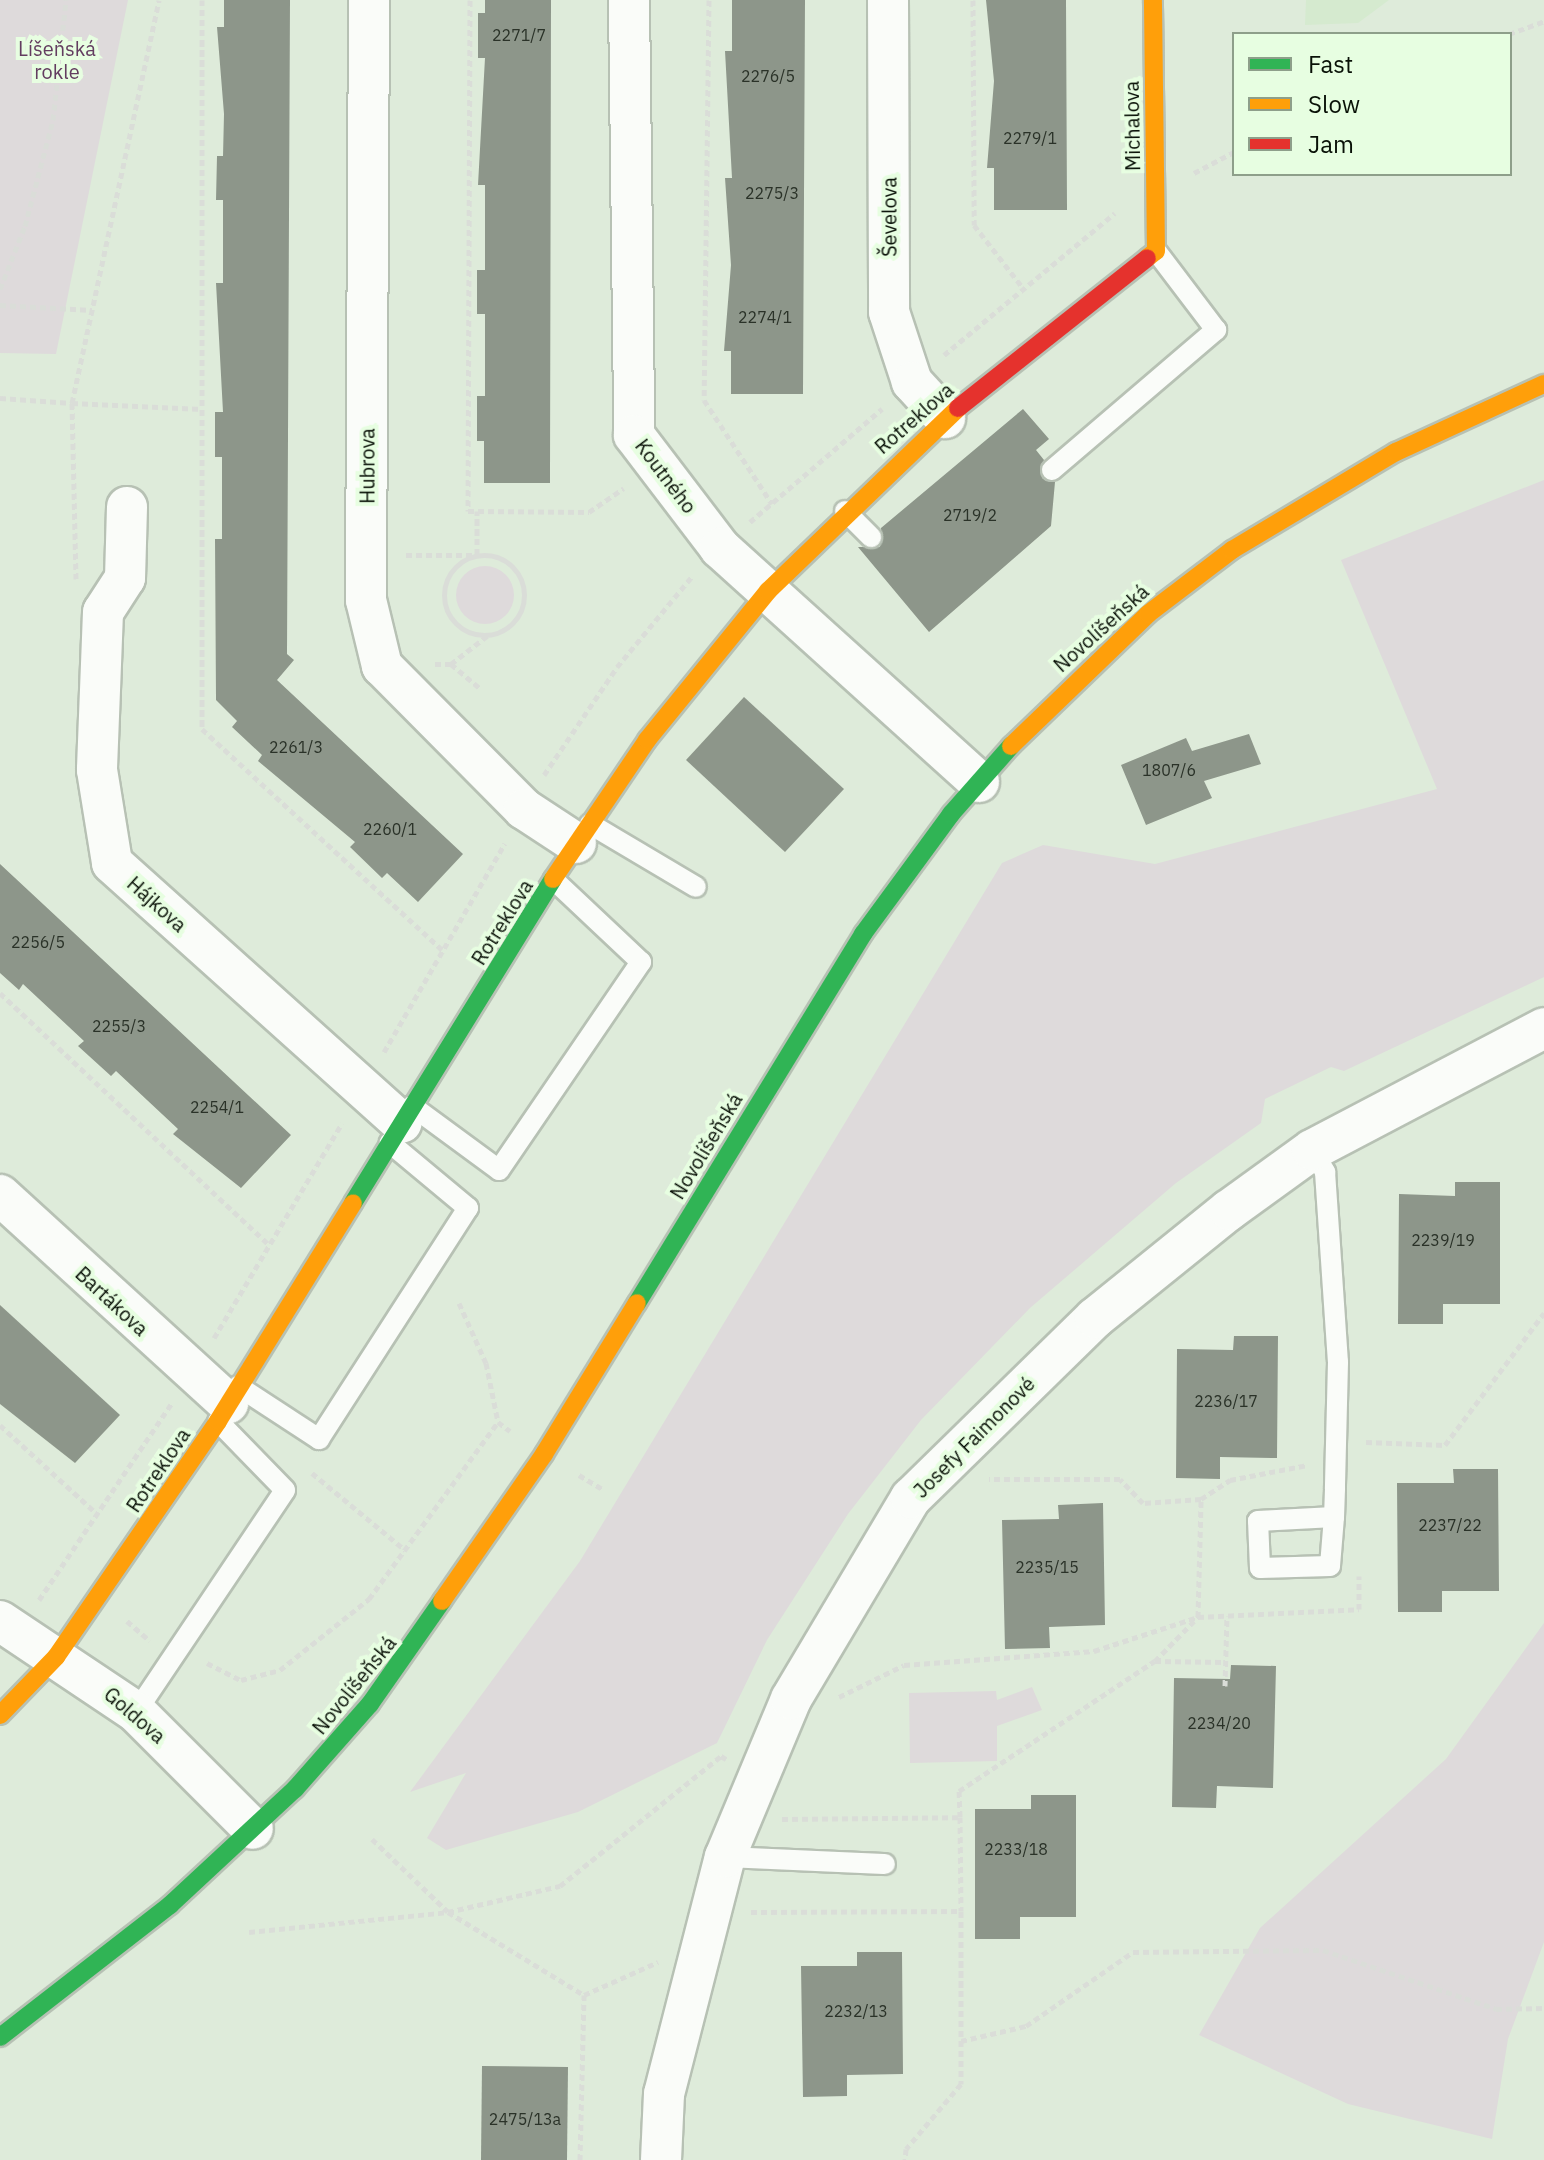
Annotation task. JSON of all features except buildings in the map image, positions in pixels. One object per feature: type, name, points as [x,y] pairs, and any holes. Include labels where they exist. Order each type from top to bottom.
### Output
[{"type":"street","name":"Hubrova","points":[[369,0],[366,600],[382,666]]},
{"type":"street","name":"Koutného","points":[[629,0],[634,435],[720,548],[979,782]]},
{"type":"street","name":"Ševelova","points":[[888,0],[889,312],[912,382],[945,418]]},
{"type":"street","name":"Michalova","points":[[1153,0],[1156,251]]},
{"type":"street","name":"Rotreklova","points":[[0,1715],[56,1657],[228,1403],[583,833],[647,740],[768,591],[845,511],[945,418],[1156,251]]},
{"type":"street","name":"Novolíšeňská","points":[[0,2037],[126,1943],[253,1829],[334,1747],[434,1618],[544,1454],[841,968],[979,782],[1077,678],[1193,578],[1327,490],[1544,384]]},
{"type":"street","name":"Hájkova","points":[[127,507],[125,578],[103,612],[97,770],[112,863],[401,1124]]},
{"type":"street","points":[[382,666],[524,809],[583,833]]},
{"type":"street","name":"Josefy Faimonové","points":[[661,2160],[664,2094],[705,1941],[739,1859],[758,1776],[791,1699],[911,1498],[1095,1318],[1312,1150],[1544,1028]]},
{"type":"street","name":"Bartákova","points":[[0,1195],[228,1403]]},
{"type":"street","name":"Goldova","points":[[0,1621],[136,1712],[253,1829]]},
{"type":"lane","points":[[1052,470],[1216,330],[1156,251]]},
{"type":"lane","points":[[845,511],[871,537]]},
{"type":"lane","points":[[583,833],[696,887]]},
{"type":"lane","points":[[401,1124],[499,1170],[641,962],[554,880]]},
{"type":"lane","points":[[228,1403],[319,1439],[468,1208],[401,1124]]},
{"type":"lane","points":[[1312,1150],[1325,1172],[1338,1362],[1334,1517]]},
{"type":"lane","points":[[136,1712],[285,1490],[228,1403]]},
{"type":"lane","points":[[739,1859],[885,1864]]},
{"type":"path","points":[[0,289],[25,226],[53,120],[66,0]]},
{"type":"path","points":[[72,403],[159,0]]},
{"type":"path","points":[[202,0],[202,729],[442,950]]},
{"type":"path","points":[[470,0],[468,511],[589,512],[628,484]]},
{"type":"path","points":[[709,0],[704,400],[772,504]]},
{"type":"path","points":[[973,0],[974,225],[1023,288]]},
{"type":"path","points":[[1512,33],[1544,21]]},
{"type":"path","points":[[0,305],[92,310]]},
{"type":"path","points":[[0,398],[202,409]]},
{"type":"path","points":[[477,511],[477,555]]},
{"type":"path","points":[[366,555],[477,555],[514,567],[525,590],[519,616],[451,664],[382,666]]},
{"type":"path","points":[[477,555],[454,569],[444,593],[452,620],[487,636]]},
{"type":"path","points":[[451,664],[481,689]]},
{"type":"path","points":[[0,993],[269,1245]]},
{"type":"path","points":[[459,1303],[486,1363],[498,1422]]},
{"type":"path","points":[[1359,1457],[1359,1442],[1445,1445],[1544,1313]]},
{"type":"path","points":[[0,1425],[97,1514]]},
{"type":"path","points":[[299,1462],[405,1550]]},
{"type":"path","points":[[986,1469],[976,1479],[1120,1479],[1143,1503],[1201,1499],[1230,1480],[1336,1462]]},
{"type":"path","points":[[960,1817],[959,1791],[1155,1661],[1198,1617],[1201,1499]]},
{"type":"path","points":[[839,1687],[831,1701],[904,1665],[1094,1651],[1198,1617],[1359,1609],[1359,1563]]},
{"type":"path","points":[[1225,1686],[1227,1616]]},
{"type":"path","points":[[200,1672],[209,1661],[241,1680],[270,1676],[330,1630]]},
{"type":"path","points":[[1155,1661],[1225,1662]]},
{"type":"path","points":[[249,1932],[448,1912],[560,1886],[721,1756],[783,1789],[739,1859],[738,1913],[961,1911],[961,2084],[906,2149],[905,2160]]},
{"type":"path","points":[[372,1839],[448,1912],[584,1995]]},
{"type":"path","points":[[584,1995],[705,1941]]},
{"type":"path","points":[[961,2041],[1026,2026],[1133,1952],[1323,1950],[1496,2009],[1544,2008]]},
{"type":"path","points":[[580,2160],[584,1995]]},
{"type":"shaded area","points":[[1306,0],[1389,0],[1358,23],[1305,25]]},
{"type":"green space","name":"Líšeňská rokle","points":[[0,0],[128,0],[56,354],[0,353]]},
{"type":"green space","points":[[1544,480],[1544,977],[1344,1071],[1331,1067],[1265,1099],[1261,1123],[1176,1183],[1030,1308],[921,1420],[848,1514],[767,1640],[717,1743],[578,1812],[446,1850],[427,1838],[466,1773],[410,1792],[580,1561],[1002,863],[1043,845],[1155,864],[1437,789],[1341,560]]},
{"type":"green space","points":[[485,566],[505,575],[514,595],[505,615],[485,624],[465,615],[456,595],[465,575]]},
{"type":"green space","points":[[1544,1623],[1544,1942],[1508,2039],[1492,2139],[1348,2104],[1199,2035],[1260,1928],[1446,1759]]},
{"type":"green space","points":[[1032,1687],[1042,1710],[997,1726],[997,1761],[910,1763],[909,1693],[996,1691],[997,1700]]},
{"type":"traffic: fast","points":[[637,1303],[863,934],[951,814],[1011,746]]},
{"type":"traffic: fast","points":[[353,1203],[553,879]]},
{"type":"traffic: fast","points":[[0,2037],[170,1905],[295,1789],[370,1704],[442,1601]]},
{"type":"traffic: slow","points":[[1147,258],[1156,251],[1153,0]]},
{"type":"traffic: slow","points":[[1011,746],[1148,614],[1232,550],[1396,452],[1544,384]]},
{"type":"traffic: slow","points":[[553,879],[647,740],[768,591],[958,408]]},
{"type":"traffic: slow","points":[[0,1715],[56,1657],[218,1421],[353,1203]]},
{"type":"traffic: slow","points":[[442,1601],[544,1454],[637,1303]]},
{"type":"traffic: jam","points":[[958,408],[1147,258]]}]
